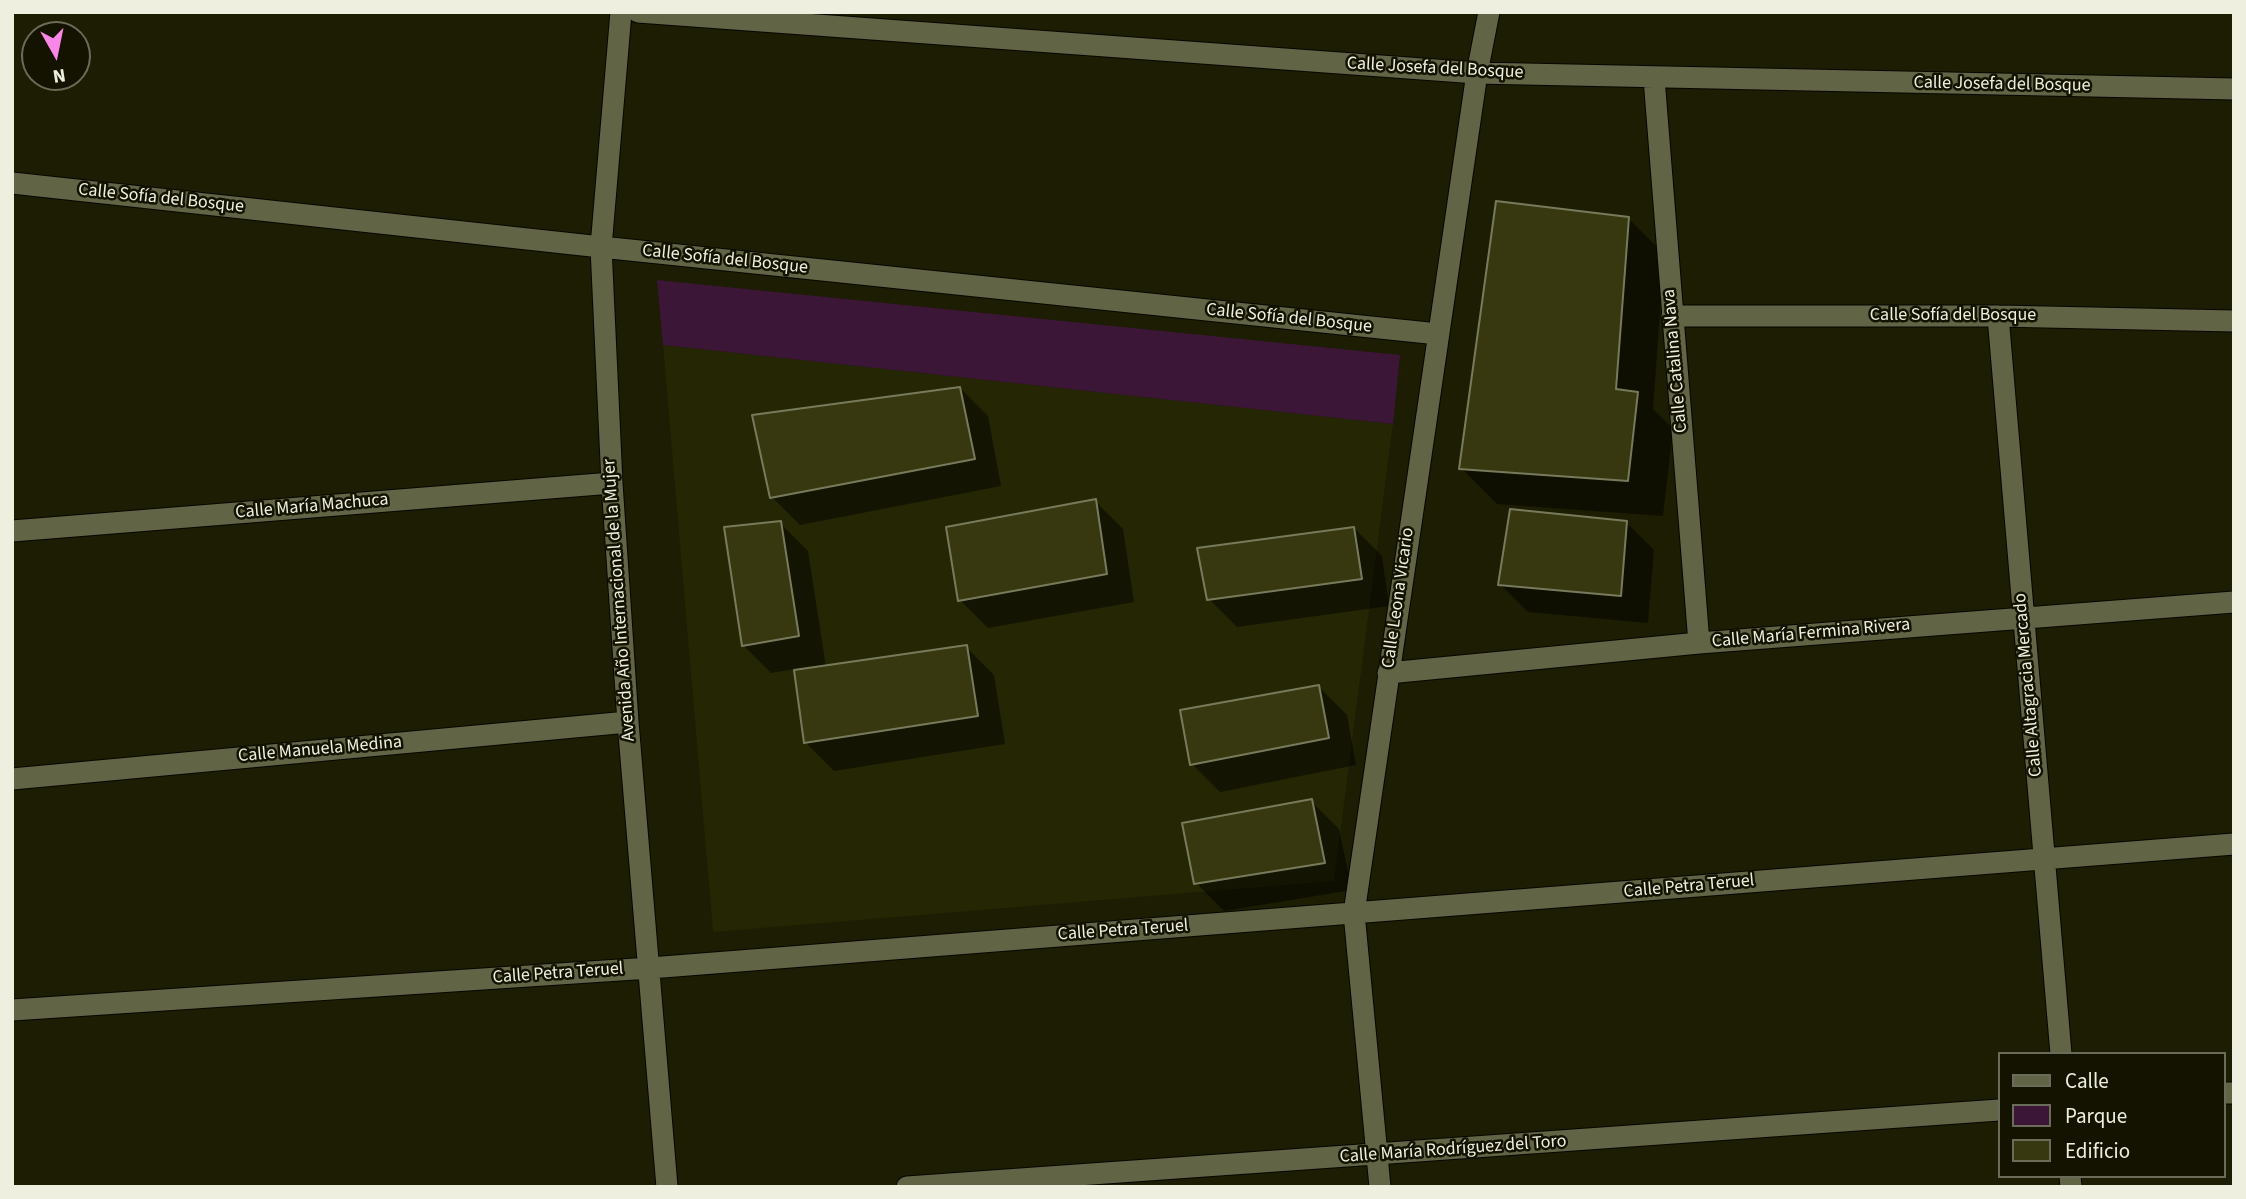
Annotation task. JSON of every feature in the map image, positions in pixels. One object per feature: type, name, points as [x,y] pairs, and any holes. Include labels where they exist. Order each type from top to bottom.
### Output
[{"type":"street","name":"Avenida Año Internacional de la Mujer","points":[[621,12],[601,247],[612,484],[628,722],[667,1187]]},
{"type":"street","name":"Calle Josefa del Bosque","points":[[638,12],[1477,73],[2234,89]]},
{"type":"street","name":"Calle Leona Vicario","points":[[1380,1187],[1354,914],[1477,73],[1489,12]]},
{"type":"street","name":"Calle Catalina Nava","points":[[1654,78],[1699,643]]},
{"type":"street","name":"Calle Sofía del Bosque","points":[[12,183],[1438,334]]},
{"type":"street","name":"Calle Sofía del Bosque","points":[[1672,316],[1998,316],[2234,321]]},
{"type":"street","name":"Calle Altagracia Mercado","points":[[1998,316],[2061,1052]]},
{"type":"street","name":"Calle María Machuca","points":[[12,531],[612,484]]},
{"type":"street","name":"Calle María Fermina Rivera","points":[[1388,673],[1699,643],[2234,602]]},
{"type":"street","name":"Calle Manuela Medina","points":[[12,779],[628,722]]},
{"type":"street","name":"Calle Petra Teruel","points":[[12,1010],[650,968],[2234,844]]},
{"type":"street","name":"Calle María Rodríguez del Toro","points":[[907,1187],[1997,1110]]},
{"type":"shaded area","points":[[663,345],[1393,424],[1334,881],[713,932]]},
{"type":"green space","points":[[657,280],[1400,355],[1393,424],[663,345]]},
{"type":"building","points":[[1496,201],[1629,217],[1616,389],[1638,392],[1628,481],[1459,469]]},
{"type":"building","points":[[960,387],[975,459],[770,498],[752,415]]},
{"type":"building","points":[[1096,499],[1107,574],[958,601],[946,527]]},
{"type":"building","points":[[1510,509],[1627,521],[1621,596],[1498,585]]},
{"type":"building","points":[[781,521],[799,636],[742,646],[724,527]]},
{"type":"building","points":[[1354,527],[1362,579],[1207,600],[1197,548]]},
{"type":"building","points":[[967,645],[978,716],[804,743],[794,670]]},
{"type":"building","points":[[1319,685],[1329,738],[1190,765],[1180,710]]},
{"type":"building","points":[[1312,799],[1325,863],[1194,884],[1182,823]]}]
